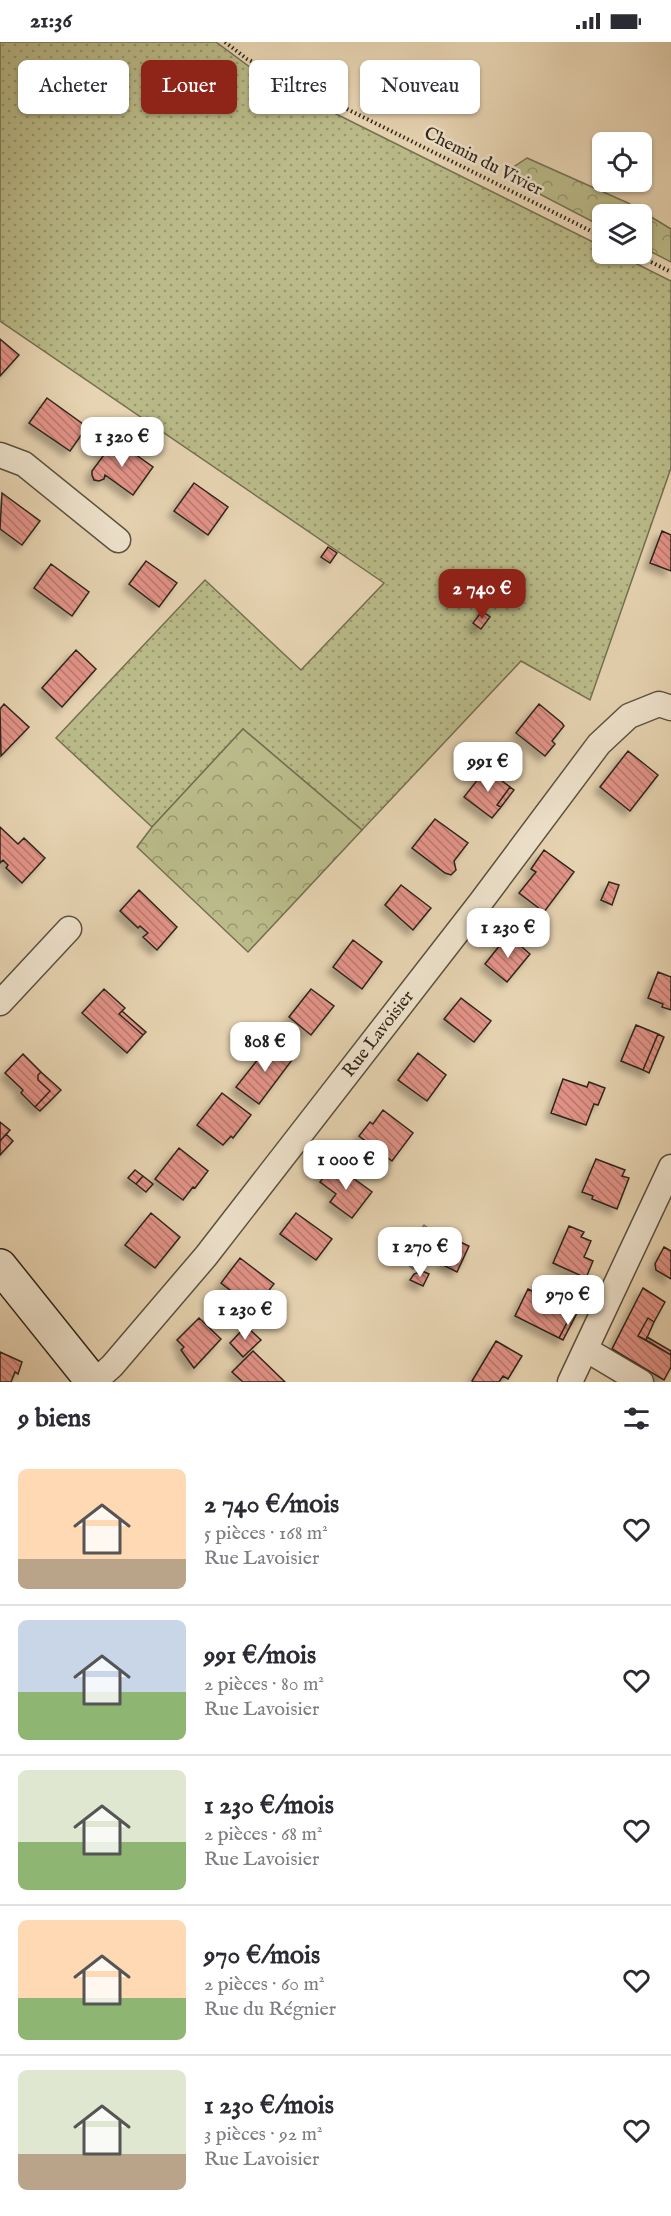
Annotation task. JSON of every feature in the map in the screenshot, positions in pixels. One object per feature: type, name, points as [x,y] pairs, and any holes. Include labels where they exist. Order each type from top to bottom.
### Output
[{"type":"main road","points":[[0,1266],[93,1382]]},
{"type":"street","points":[[0,455],[24,464],[118,540]]},
{"type":"street","name":"Rue Lavoisier","points":[[93,1382],[112,1366],[206,1256],[480,903],[599,744],[629,716],[659,704],[671,708]]},
{"type":"street","points":[[0,1004],[69,929]]},
{"type":"street","points":[[570,1382],[671,1167]]},
{"type":"street","points":[[586,1350],[641,1382]]},
{"type":"path","name":"Chemin du Vivier","points":[[225,42],[247,59],[592,232]]},
{"type":"path","points":[[652,262],[671,272]]},
{"type":"green space","points":[[0,42],[216,42],[249,66],[249,114],[336,114],[592,242],[592,264],[637,264],[671,281],[671,468],[590,700],[521,661],[362,830],[243,729],[152,827],[56,738],[205,580],[301,670],[384,583],[0,321]]},
{"type":"green space","points":[[527,158],[592,187],[592,192],[603,192],[630,204],[592,204],[592,221],[526,187],[512,168]]},
{"type":"green space","points":[[652,218],[671,229],[671,262],[652,252]]},
{"type":"green space","points":[[243,729],[362,830],[248,952],[137,847],[152,827]]},
{"type":"water","points":[[424,1225],[439,1236],[413,1269],[395,1254],[400,1247],[405,1251]]},
{"type":"building","points":[[0,339],[19,355],[0,376]]},
{"type":"building","points":[[47,398],[87,427],[70,451],[29,423]]},
{"type":"building","points":[[115,440],[153,467],[133,495],[105,475],[104,479],[99,481],[94,480],[92,475],[92,471]]},
{"type":"building","points":[[194,483],[228,507],[208,535],[174,511]]},
{"type":"building","points":[[2,493],[40,521],[22,545],[0,529]]},
{"type":"building","points":[[662,531],[671,535],[671,571],[650,563]]},
{"type":"building","points":[[328,547],[337,553],[330,563],[321,557]]},
{"type":"building","points":[[146,561],[177,583],[159,607],[129,584]]},
{"type":"building","points":[[51,564],[89,592],[72,616],[34,588]]},
{"type":"building","points":[[482,611],[490,617],[481,629],[473,623]]},
{"type":"building","points":[[76,650],[96,669],[62,707],[42,688]]},
{"type":"building","points":[[4,704],[29,727],[1,756],[0,709]]},
{"type":"building","points":[[539,704],[564,726],[552,741],[555,744],[545,756],[516,733]]},
{"type":"building","points":[[628,751],[658,775],[630,811],[600,787]]},
{"type":"building","points":[[486,769],[510,787],[497,805],[501,807],[492,818],[464,797]]},
{"type":"building","points":[[510,787],[514,790],[501,807],[497,805]]},
{"type":"building","points":[[435,819],[468,843],[454,861],[456,870],[451,875],[412,848]]},
{"type":"building","points":[[0,827],[18,844],[24,838],[45,858],[22,883],[6,868],[8,865],[3,860],[0,863]]},
{"type":"building","points":[[544,850],[574,872],[544,912],[519,893],[536,872],[531,869]]},
{"type":"building","points":[[609,882],[619,885],[612,905],[601,900]]},
{"type":"building","points":[[401,885],[431,908],[413,930],[385,905]]},
{"type":"building","points":[[139,890],[177,927],[157,950],[143,937],[148,933],[140,926],[138,928],[120,911]]},
{"type":"building","points":[[508,935],[530,954],[507,982],[485,964]]},
{"type":"building","points":[[353,940],[382,962],[362,989],[333,967]]},
{"type":"building","points":[[658,972],[671,977],[671,1010],[648,998]]},
{"type":"building","points":[[104,989],[125,1008],[119,1014],[143,1035],[127,1053],[82,1013]]},
{"type":"building","points":[[311,989],[334,1006],[311,1035],[289,1017]]},
{"type":"building","points":[[461,998],[491,1021],[474,1042],[444,1019]]},
{"type":"building","points":[[122,1011],[146,1032],[143,1035],[119,1014]]},
{"type":"building","points":[[636,1025],[658,1034],[643,1070],[621,1061]]},
{"type":"building","points":[[658,1034],[664,1037],[649,1073],[643,1070]]},
{"type":"building","points":[[270,1044],[276,1048],[279,1044],[295,1056],[259,1104],[236,1087]]},
{"type":"building","points":[[418,1053],[446,1075],[427,1101],[398,1080]]},
{"type":"building","points":[[23,1054],[41,1072],[38,1080],[50,1091],[35,1107],[21,1093],[23,1090],[5,1073]]},
{"type":"building","points":[[41,1072],[61,1090],[40,1111],[35,1107],[50,1091],[38,1080]]},
{"type":"building","points":[[563,1079],[587,1087],[589,1082],[605,1088],[598,1105],[594,1104],[586,1125],[551,1113]]},
{"type":"building","points":[[222,1093],[251,1115],[233,1138],[231,1136],[223,1145],[197,1125]]},
{"type":"building","points":[[383,1110],[413,1133],[392,1161],[359,1136],[370,1122],[373,1124]]},
{"type":"building","points":[[0,1122],[10,1130],[0,1141]]},
{"type":"building","points":[[6,1134],[13,1141],[0,1155],[0,1141]]},
{"type":"building","points":[[179,1148],[208,1171],[183,1200],[155,1179]]},
{"type":"building","points":[[596,1159],[625,1170],[622,1176],[629,1178],[617,1209],[592,1199],[593,1196],[582,1192]]},
{"type":"building","points":[[334,1164],[372,1192],[352,1218],[330,1202],[336,1194],[320,1182]]},
{"type":"building","points":[[135,1170],[143,1176],[136,1184],[128,1178]]},
{"type":"building","points":[[143,1176],[153,1184],[146,1192],[136,1184]]},
{"type":"building","points":[[151,1213],[180,1237],[155,1268],[125,1245]]},
{"type":"building","points":[[296,1213],[332,1239],[316,1260],[280,1234]]},
{"type":"building","points":[[569,1226],[584,1232],[581,1237],[591,1241],[584,1257],[593,1261],[586,1278],[553,1263]]},
{"type":"building","points":[[456,1240],[469,1246],[457,1272],[443,1265]]},
{"type":"building","points":[[664,1247],[671,1251],[671,1279],[656,1270],[655,1264]]},
{"type":"building","points":[[240,1258],[274,1284],[254,1309],[221,1283]]},
{"type":"building","points":[[422,1271],[429,1274],[423,1286],[410,1280],[414,1274]]},
{"type":"building","points":[[643,1288],[665,1302],[654,1322],[648,1318],[638,1336],[671,1355],[671,1367],[664,1380],[612,1349]]},
{"type":"building","points":[[528,1289],[573,1311],[559,1338],[515,1316]]},
{"type":"building","points":[[573,1311],[577,1313],[563,1340],[559,1338]]},
{"type":"building","points":[[199,1318],[221,1339],[194,1368],[181,1350],[184,1347],[177,1340]]},
{"type":"building","points":[[648,1318],[654,1322],[646,1340],[638,1336]]},
{"type":"building","points":[[246,1326],[261,1340],[243,1357],[230,1343]]},
{"type":"building","points":[[647,1337],[671,1351],[671,1355],[646,1340]]},
{"type":"building","points":[[496,1341],[522,1356],[508,1379],[503,1376],[499,1382],[473,1382],[472,1381]]},
{"type":"building","points":[[253,1351],[285,1382],[243,1382],[232,1372]]},
{"type":"building","points":[[0,1352],[22,1362],[18,1374],[15,1372],[11,1382],[0,1382]]}]
